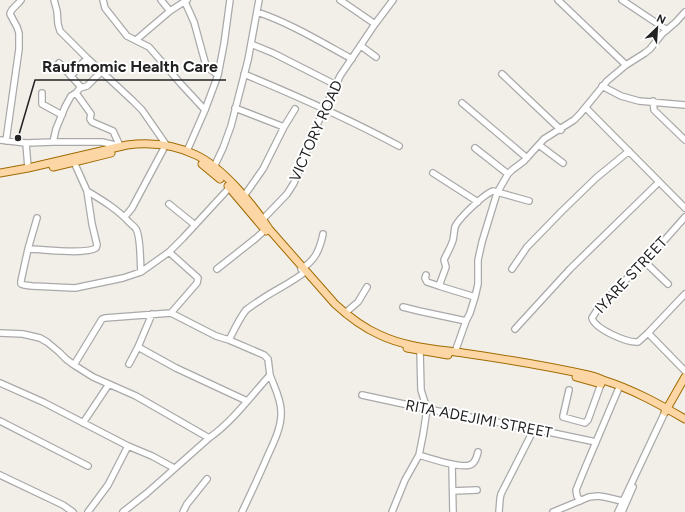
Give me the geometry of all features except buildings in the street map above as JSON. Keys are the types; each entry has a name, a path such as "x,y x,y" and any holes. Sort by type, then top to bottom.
{"main road":[{"path":"0,178 74,162 119,146 137,144 187,151 205,160 233,184 303,270 334,305 365,332 380,340 420,351 450,353 527,363 590,375 628,389 685,423"},
{"path":"0,173 106,151 137,148 165,148 195,159 230,187 265,230 303,270"},
{"path":"343,313 380,335 402,343 565,374 618,390 685,419"},
{"path":"667,411 681,388 685,377"}],"street":[{"path":"21,0 11,10 10,14 19,33 20,49 3,140 26,143 102,142 119,146"},
{"path":"54,0 60,31 142,110 165,148 132,208 124,216"},
{"path":"103,0 105,8 127,36 149,47 205,110"},
{"path":"161,0 170,11"},
{"path":"187,151 205,110 218,74 230,0"},
{"path":"214,167 223,148 235,108 251,44 259,0"},
{"path":"340,0 375,24"},
{"name":"VICTORY ROAD","path":"263,219 294,183 324,108 340,76 393,0"},
{"path":"558,0 626,65"},
{"path":"136,40 170,11 187,1 207,67 218,74"},
{"path":"626,1 667,30"},
{"path":"256,12 276,19 352,59"},
{"path":"450,353 470,313 478,284 478,260 482,242 497,193 508,174 548,137 561,130 574,120 586,108 602,86 613,75 626,65 645,54 662,34 685,12"},
{"path":"251,44 273,53 336,85"},
{"path":"361,46 376,56"},
{"path":"71,76 87,58"},
{"path":"59,64 80,86 80,88"},
{"path":"52,142 65,107 71,96 80,88 87,86 102,72"},
{"path":"244,74 324,108 399,146"},
{"path":"502,74 561,130"},
{"path":"602,86 621,96 639,101 653,101 685,105"},
{"path":"42,93 42,104 62,115"},
{"path":"76,93 91,114 90,119 92,122 113,131 119,146"},
{"path":"653,101 654,110 685,140"},
{"path":"462,103 527,158"},
{"path":"235,108 284,127"},
{"path":"586,108 685,208"},
{"path":"244,196 263,169 284,127 296,109"},
{"path":"26,143 28,168"},
{"path":"90,143 106,151"},
{"path":"539,145 563,163"},
{"path":"475,148 508,174"},
{"path":"512,269 527,247 562,211 596,178 629,151"},
{"path":"28,249 82,252 94,250 96,248 97,245 87,191 74,162"},
{"path":"433,173 478,202"},
{"path":"515,329 570,269 658,182"},
{"path":"37,218 28,249 21,284 74,288 123,278 141,272 169,252 230,187"},
{"path":"87,191 107,203 124,216 136,229 140,250 141,272"},
{"path":"439,286 446,270 444,260 453,241 455,227 463,216 493,191 529,201"},
{"path":"169,204 195,225"},
{"name":"IYARE STREET","path":"648,333 637,343 608,332 594,322 592,318 599,307 662,243 685,217"},
{"path":"217,269 265,230"},
{"path":"229,340 246,310 266,296 291,282 312,261 320,246 323,234"},
{"path":"169,252 198,278 197,283 171,313"},
{"path":"644,261 668,284"},
{"path":"426,275 427,282 475,297"},
{"path":"343,313 358,302 367,287"},
{"path":"685,294 648,333 685,371"},
{"path":"403,307 419,312 466,321"},
{"path":"74,365 102,319 171,313 216,336 266,356 268,359 270,375 280,403 280,424 278,432 242,512"},
{"path":"129,364 152,314"},
{"path":"0,333 23,334 40,338 47,342 74,365 93,377 136,396 208,438"},
{"path":"138,347 176,368 247,401"},
{"path":"392,512 405,480 419,455 423,435 426,409 421,390 420,351"},
{"path":"122,512 147,493 208,438 220,431 270,375"},
{"path":"0,383 43,402 174,468"},
{"path":"83,423 109,384"},
{"path":"569,390 562,416 585,423 588,420 601,384"},
{"path":"580,500 577,496 576,490 618,390"},
{"name":"RITA ADEJIMI STREET","path":"362,396 596,442"},
{"path":"622,512 667,411"},
{"path":"0,421 88,466"},
{"path":"499,512 501,494 534,429"},
{"path":"618,512 622,501 655,437"},
{"path":"88,512 108,485 128,446"},
{"path":"419,455 452,464 468,465 472,464 478,452"},
{"path":"452,464 453,512"},
{"path":"0,475 63,505 72,512"},
{"path":"183,512 187,504 207,479"},
{"path":"453,491 477,490"},
{"path":"553,512 590,497 598,496 622,501"},
{"path":"570,512 572,504"}],"place":[{"name":"Raufmomic Health Care","path":"18,138"}]}
